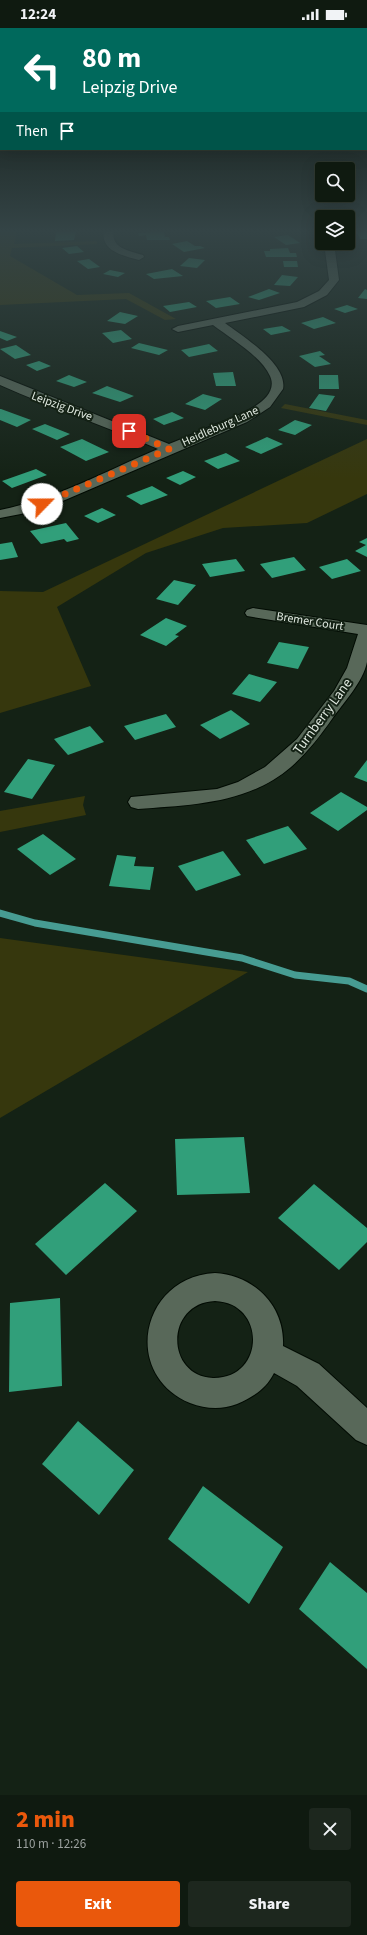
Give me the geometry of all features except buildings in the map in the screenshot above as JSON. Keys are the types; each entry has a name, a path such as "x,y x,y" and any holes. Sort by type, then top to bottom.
{"street":[{"path":"178,329 261,313"},
{"name":"Heidleburg Lane","path":"0,514 34,507 50,501 255,412 274,396 278,387 277,379 270,366 216,322"},
{"name":"Leipzig Drive","path":"0,380 45,400 118,427 169,449"},
{"name":"Bremer Court","path":"254,613 367,630"},
{"name":"Turnberry Lane","path":"138,802 189,798 228,792 256,781 280,767 297,751 340,696 356,668 367,634"},
{"path":"268,1354 308,1375 367,1429"}],"shaded area":[{"path":"153,313 166,313 176,319 165,320"},
{"path":"285,404 367,420 367,425 281,408"},
{"path":"367,439 367,494 307,523 223,528 146,553 57,607 91,686 0,713 0,591 43,592"},
{"path":"85,796 83,805 86,815 0,832 0,811"},
{"path":"0,938 248,972 0,1118"}],"waterway":[{"path":"0,913 35,923 242,958 295,975 349,981 367,989"}],"route":[{"path":"42,504 169,449 129,431"}]}
